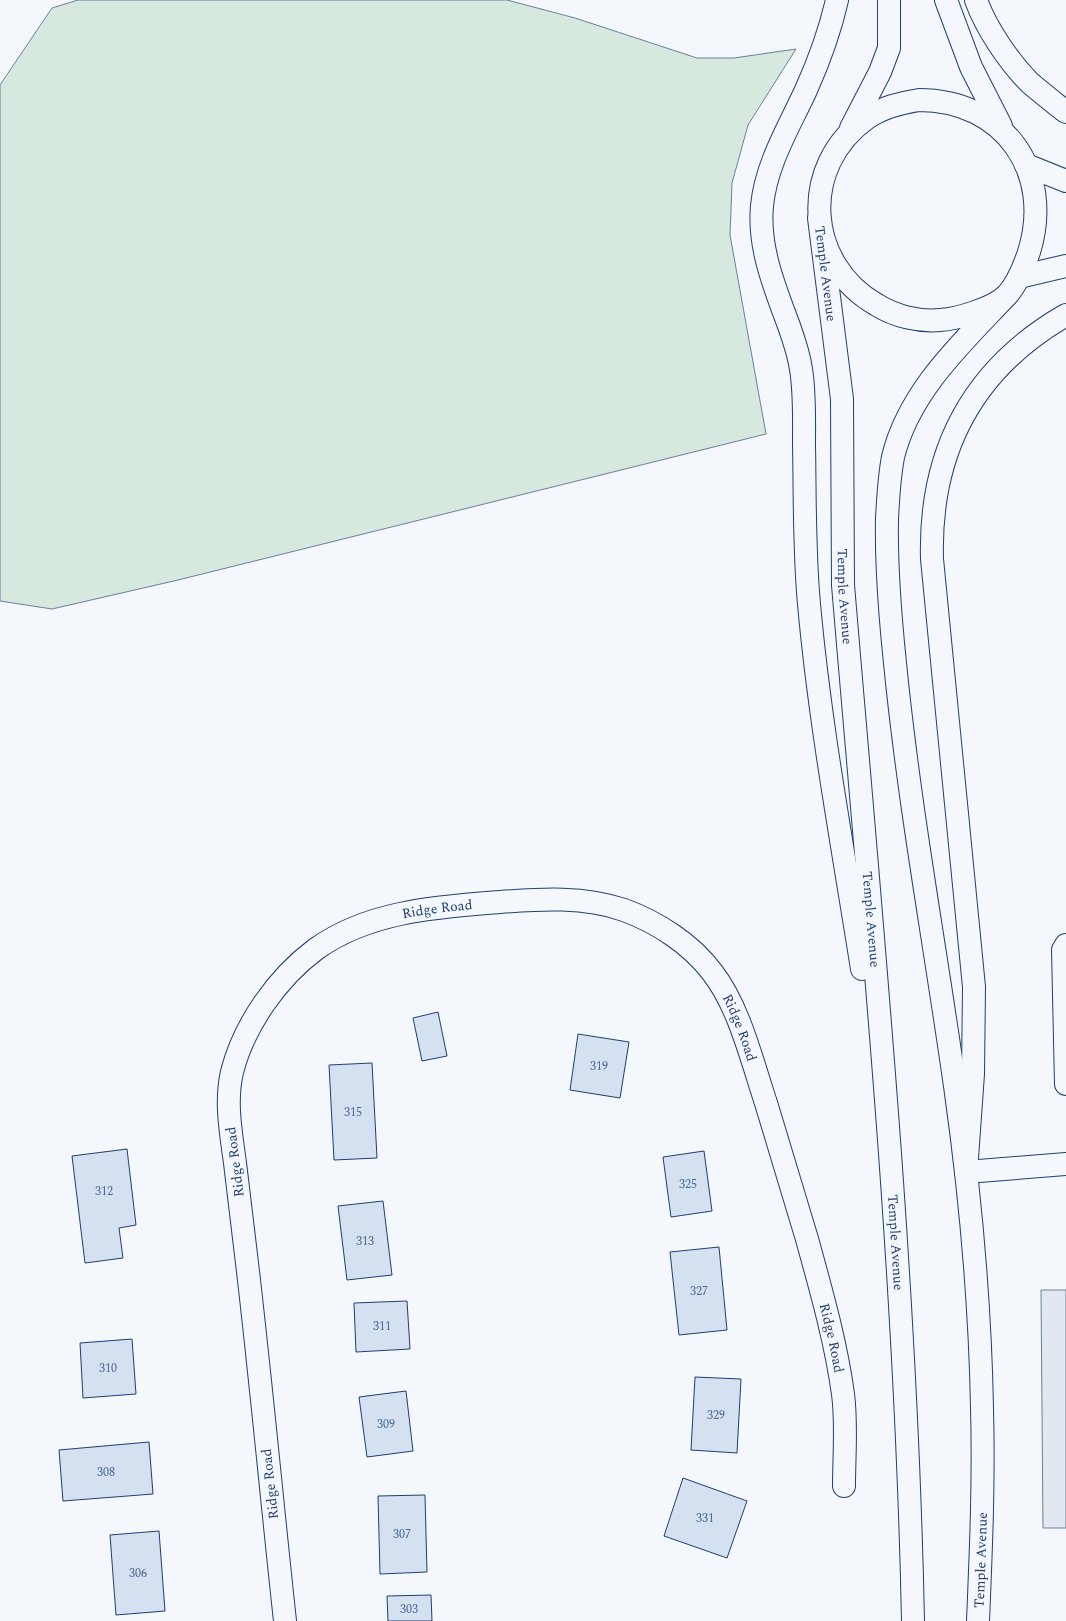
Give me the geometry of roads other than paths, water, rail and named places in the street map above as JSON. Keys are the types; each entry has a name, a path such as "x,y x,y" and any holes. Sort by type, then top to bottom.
{"main road":[{"path":"836,0 827,36 818,61 771,165 765,184 762,206 762,228 767,259 797,350 801,369 804,407 806,570 814,656 824,729 890,1148"},
{"path":"848,135 884,62 889,48 889,0"},
{"path":"946,0 971,66 1004,133"},
{"path":"976,0 991,29 1010,59 1030,82 1066,112"},
{"path":"1004,133 983,116 966,107 946,102 919,100 893,106 880,111 868,117 838,146 825,173 819,204 819,218 824,242 833,264 847,283 866,299 888,311 913,319 939,320 964,316 985,308 1006,296"},
{"name":"Temple Avenue","path":"978,1621 982,1503 982,1409 977,1298 966,1172 904,744 888,585 888,496 890,475 897,444 918,400 941,367 1006,296 1019,277 1033,239 1036,222 1032,184 1026,165 1017,148 1004,133"},
{"path":"1026,165 1066,181"},
{"name":"Temple Avenue","path":"819,218 841,385 843,585 890,1148 907,1412 913,1621"},
{"path":"1019,277 1066,266"},
{"path":"1066,315 1028,340 1007,359 985,382 965,412 950,442 940,473 933,506 931,535 932,559 974,987 973,1074 966,1172 1066,1164"},
{"name":"Ridge Road","path":"285,1621 249,1279 228,1109 232,1074 242,1042 264,1004 286,976 315,949 348,930 398,914 438,907 543,899 590,902 624,910 660,927 686,945 711,971 734,1008 780,1147 819,1283 843,1395 845,1434 844,1486"},
{"path":"1066,945 1063,950 1066,1084"}]}
